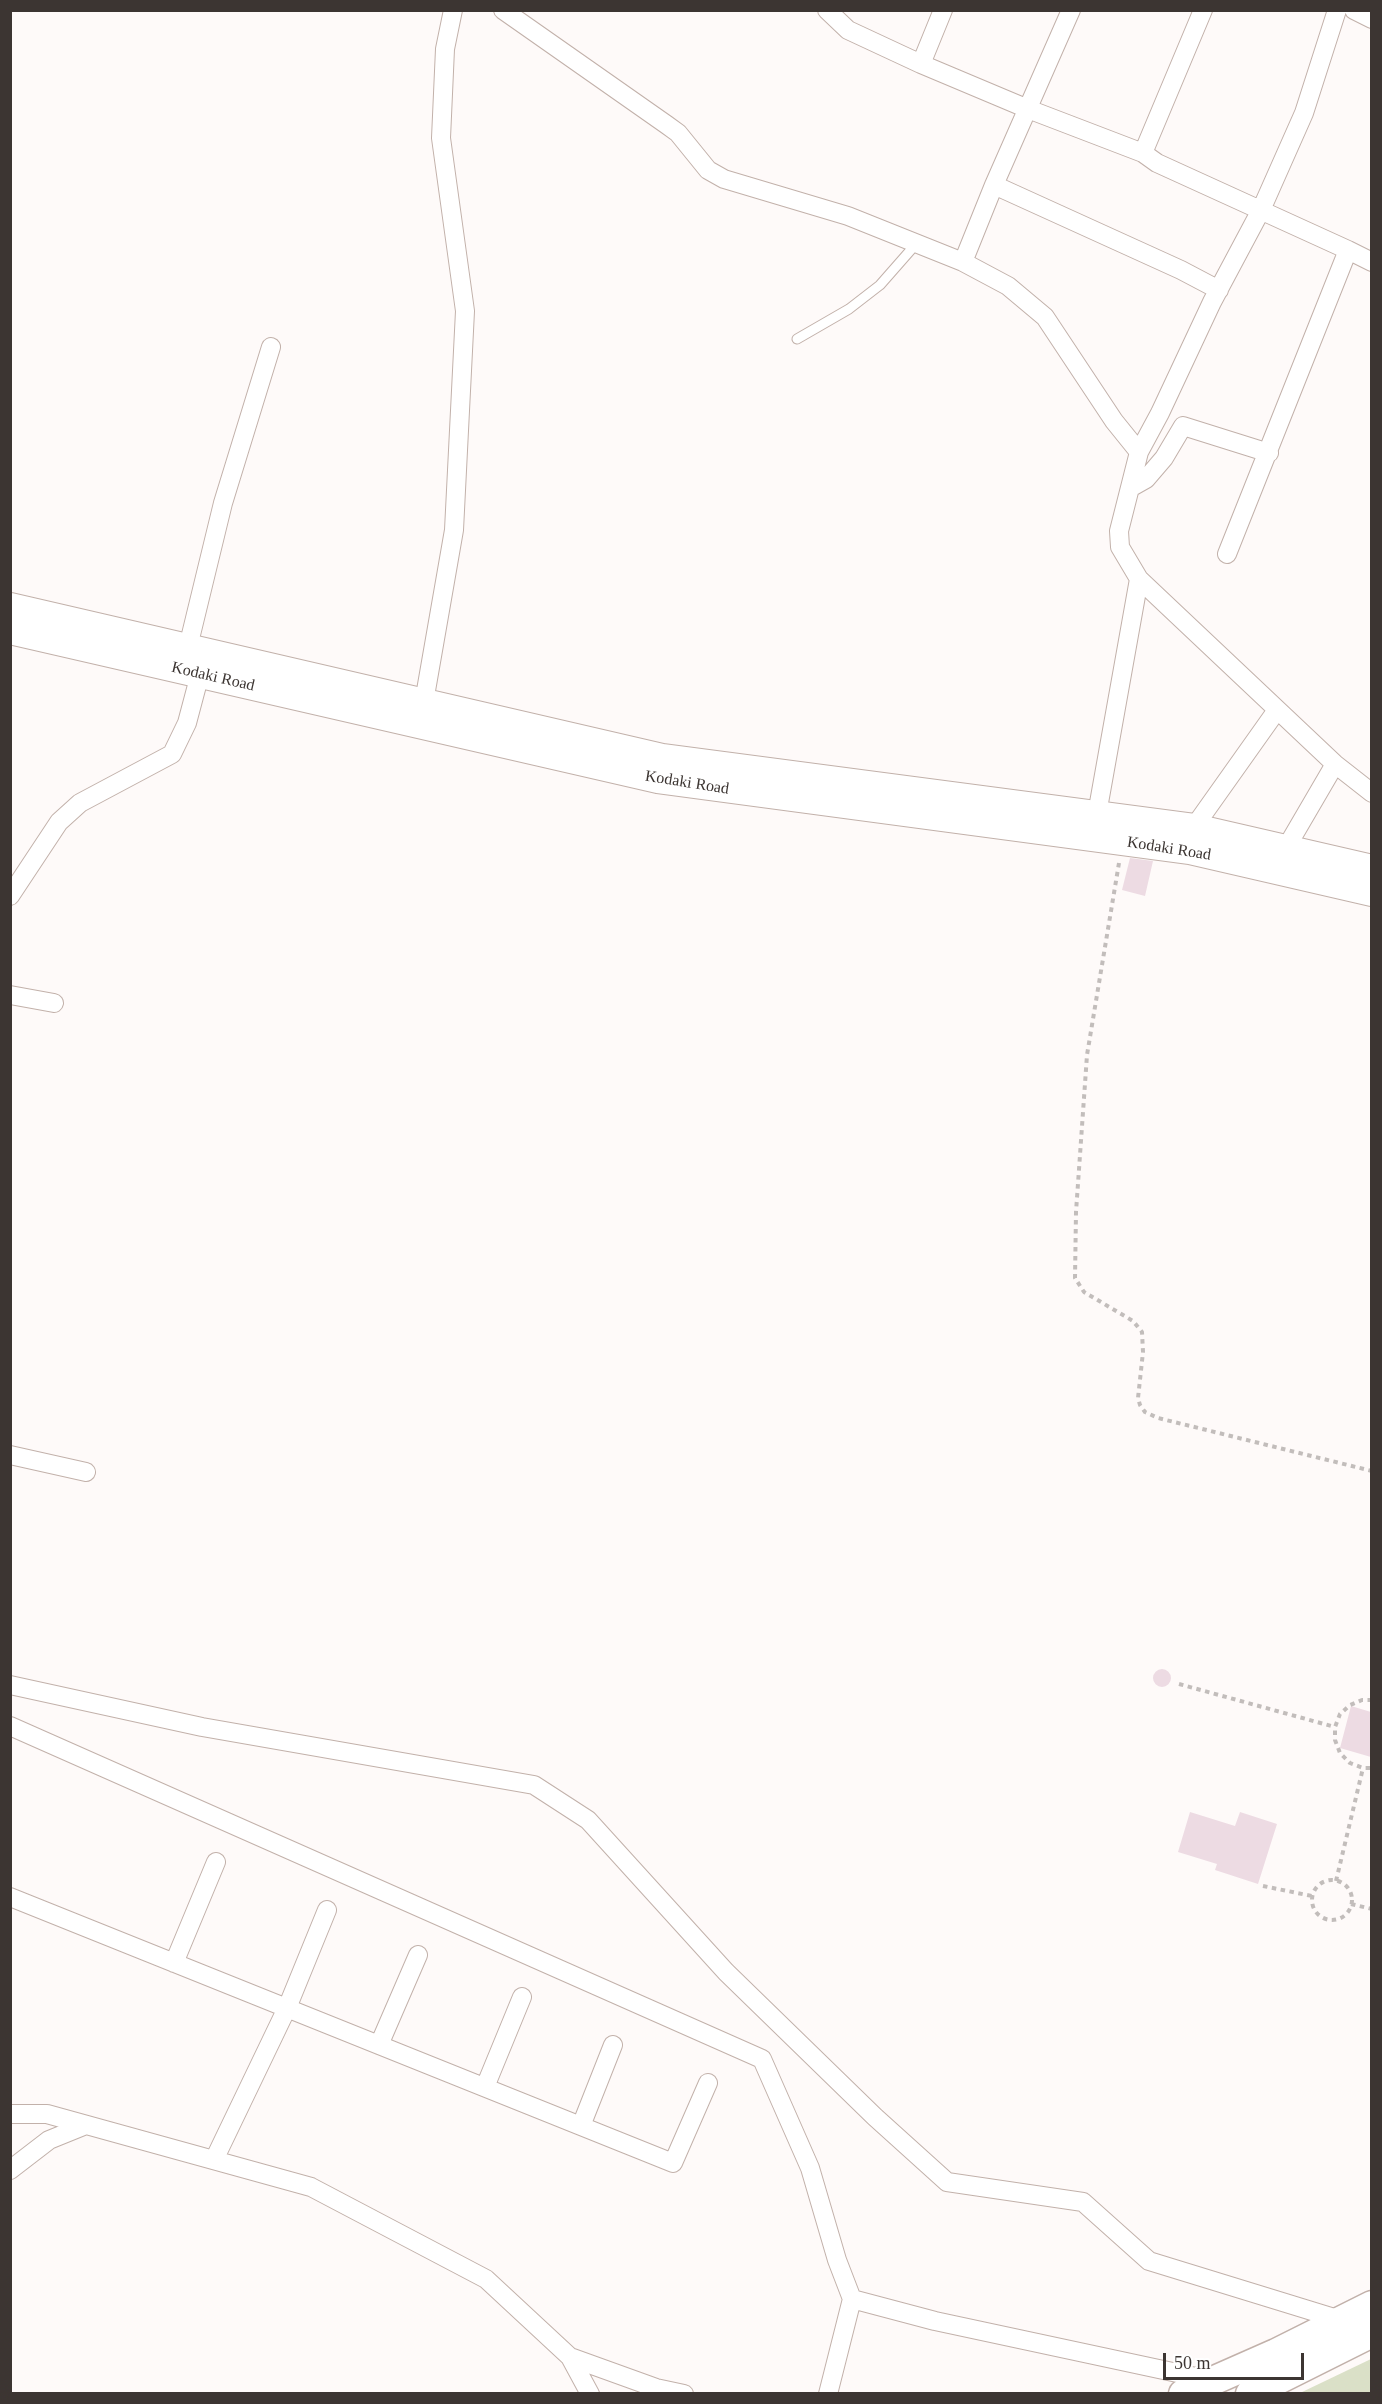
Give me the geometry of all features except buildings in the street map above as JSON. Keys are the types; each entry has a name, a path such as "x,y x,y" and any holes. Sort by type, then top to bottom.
{"main road":[{"name":"Kodaki Road","path":"10,606 662,757 1194,827 1371,868"},
{"name":"Kodaki Road","path":"10,631 658,780 1190,850 1371,893"},
{"path":"1183,2394 1210,2380 1276,2353 1371,2305"},
{"path":"1250,2394 1371,2333"}],"street":[{"path":"424,702 454,530 465,311 441,138 445,49 453,10"},
{"path":"503,10 678,133 708,170 724,179 848,216 963,262 1008,286 1045,317 1114,422 1139,452"},
{"path":"827,10 849,30 921,64 1028,109 1143,153 1157,163 1371,262"},
{"path":"921,64 943,10"},
{"path":"963,262 994,185 1071,10"},
{"path":"1143,153 1203,10"},
{"path":"1338,10 1304,112 1261,210 1139,452 1119,531 1120,547 1139,579 1335,764 1371,792"},
{"path":"1354,10 1371,19"},
{"path":"994,185 1219,290"},
{"path":"1227,554 1348,250"},
{"path":"188,647 223,503 271,347"},
{"path":"1130,488 1146,478 1164,458 1184,426 1269,453"},
{"path":"1097,814 1139,579"},
{"path":"10,896 59,822 80,803 172,754 187,723 200,674"},
{"path":"1194,827 1277,710"},
{"path":"1286,848 1335,764"},
{"path":"10,995 54,1003"},
{"path":"10,1455 86,1472"},
{"path":"10,1685 202,1727 534,1785 588,1820 726,1972 875,2117 947,2182 1083,2202 1149,2261 1341,2320"},
{"path":"10,1726 762,2059 810,2168 837,2260 852,2299 828,2394"},
{"path":"174,1963 216,1862"},
{"path":"10,1897 673,2163 708,2083"},
{"path":"214,2160 286,2008 327,1910"},
{"path":"379,2045 418,1955"},
{"path":"485,2087 522,1997"},
{"path":"581,2126 613,2045"},
{"path":"10,2114 47,2114 311,2187 486,2279 570,2357 590,2394"},
{"path":"10,2170 49,2140 86,2125"},
{"path":"852,2299 935,2321 1210,2380"},
{"path":"570,2357 656,2388 684,2394"}],"lane":[{"path":"797,339 849,309 879,285 916,244"}],"path":[{"path":"1123,842 1088,1055 1076,1212 1075,1278 1084,1292 1133,1322 1142,1332 1143,1352 1138,1398 1145,1412 1158,1418 1371,1471"},
{"path":"1179,1684 1335,1727"},
{"path":"1371,1700 1362,1700 1350,1705 1340,1714 1335,1727 1335,1740 1340,1753 1350,1763 1363,1768 1371,1768"},
{"path":"1336,1881 1363,1768"},
{"path":"1336,1881 1348,1890 1351,1904 1342,1917 1327,1919 1315,1910 1312,1896 1321,1883 1336,1881"},
{"path":"1263,1886 1312,1896"},
{"path":"1351,1904 1371,1909"}],"green space":[{"path":"1371,2359 1371,2393 1300,2393"}]}
